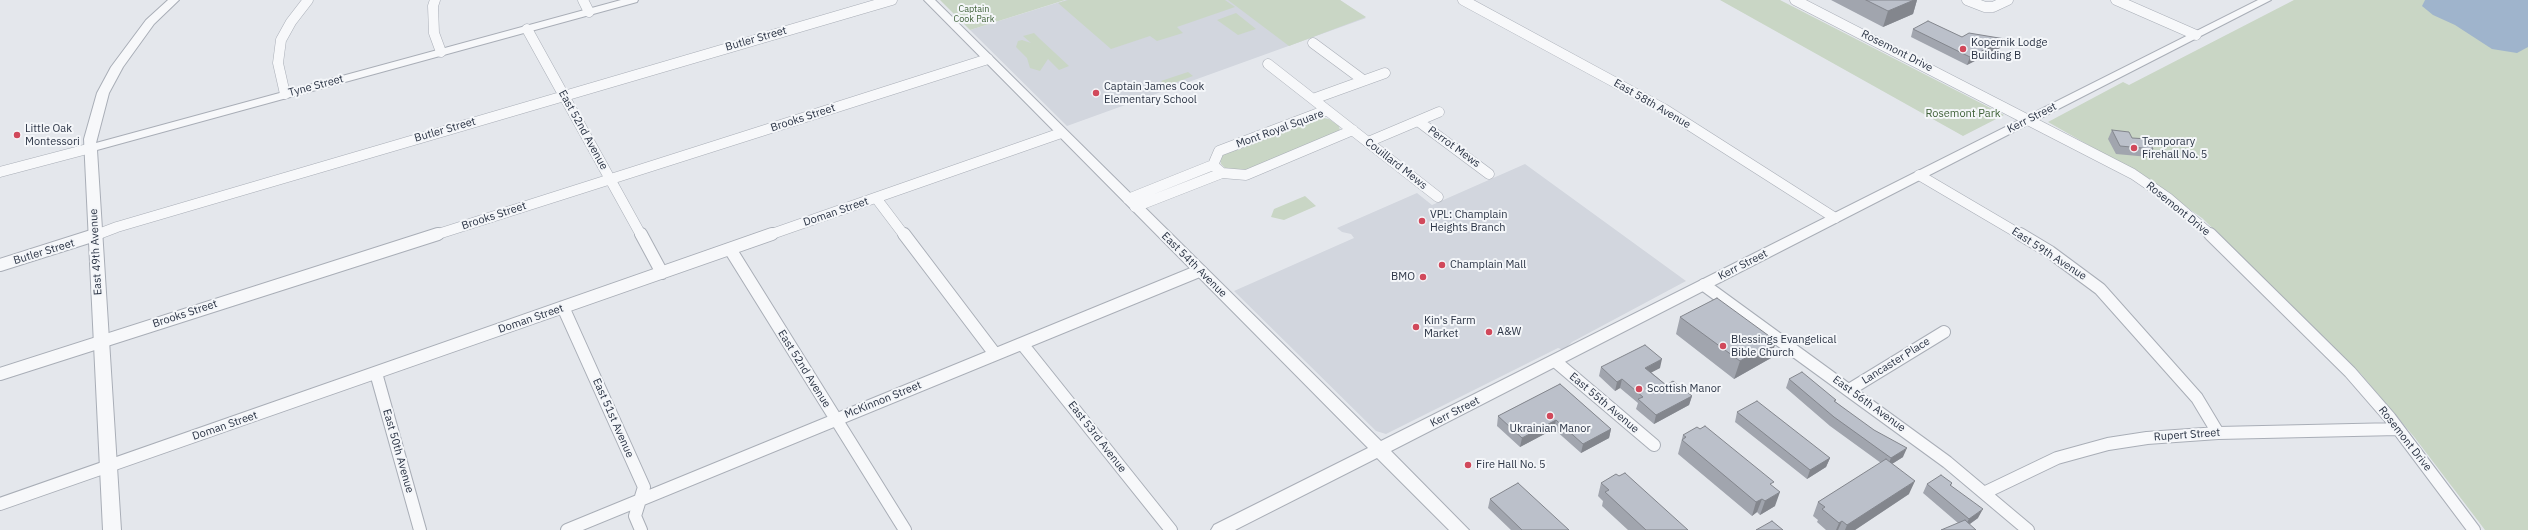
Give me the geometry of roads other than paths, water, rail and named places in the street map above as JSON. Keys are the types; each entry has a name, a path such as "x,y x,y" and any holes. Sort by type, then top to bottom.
{"street":[{"name":"East 49th Avenue","path":"112,530 91,148 94,117 110,77 130,46 174,0"},
{"path":"285,94 278,63 281,40 291,22 308,0"},
{"path":"435,0 432,6 434,33 441,52"},
{"path":"583,0 589,12"},
{"name":"Tyne Street","path":"0,172 633,0"},
{"name":"Butler Street","path":"0,265 95,235 564,95 892,0"},
{"name":"East 54th Avenue","path":"929,0 1378,450 1460,530"},
{"name":"East 58th Avenue","path":"1463,0 1664,109 1835,218"},
{"name":"Rosemont Drive","path":"1795,0 2030,119 2133,174 2186,212 2321,341 2355,377 2398,429 2474,530"},
{"path":"1967,0 1985,7 1993,7 2008,0"},
{"path":"2116,0 2196,36"},
{"name":"Kerr Street","path":"1220,530 2196,36 2262,1"},
{"name":"East 52nd Avenue","path":"526,29 662,273"},
{"path":"1313,43 1363,80"},
{"name":"Brooks Street","path":"0,374 988,59"},
{"path":"1268,64 1328,110"},
{"path":"1313,99 1385,73"},
{"name":"Mont Royal Square","path":"1213,166 1214,157 1219,151 1328,110 1353,130"},
{"path":"1368,142 1439,112"},
{"name":"Perrot Mews","path":"1418,121 1489,174"},
{"path":"1132,203 1222,173 1246,175 1353,130"},
{"name":"Couillard Mews","path":"1353,130 1438,197"},
{"name":"Doman Street","path":"0,504 1061,133"},
{"path":"1132,203 1213,166 1222,173"},
{"name":"East 59th Avenue","path":"1919,175 2050,252 2100,289 2197,398 2218,433"},
{"path":"876,198 995,354"},
{"name":"East 52nd Avenue","path":"730,249 905,530"},
{"name":"McKinnon Street","path":"567,530 1200,271"},
{"name":"East 56th Avenue","path":"1704,284 1986,492 2028,530"},
{"name":"East 51st Avenue","path":"563,307 644,487 634,516 641,530"},
{"name":"Lancaster Place","path":"1849,390 1944,332"},
{"name":"East 53rd Avenue","path":"1022,345 1171,530"},
{"name":"East 55th Avenue","path":"1555,361 1654,444"},
{"name":"East 50th Avenue","path":"376,373 420,530"},
{"name":"Rupert Street","path":"1986,492 2057,458 2082,450 2147,438 2218,433 2398,429"}],"water":[{"path":"2425,0 2528,0 2528,47 2517,53 2492,49 2455,25 2433,15 2422,6"}],"place":[{"name":"Kopernik Lodge Building B","path":"1963,49"},
{"name":"Captain James Cook Elementary School","path":"1096,93"},
{"name":"Little Oak Montessori","path":"17,135"},
{"name":"Temporary Firehall No. 5","path":"2134,148"},
{"name":"VPL: Champlain Heights Branch","path":"1422,221"},
{"name":"Champlain Mall","path":"1442,265"},
{"name":"BMO","path":"1423,277"},
{"name":"Kin's Farm Market","path":"1416,327"},
{"name":"A&W","path":"1489,332"},
{"name":"Blessings Evangelical Bible Church","path":"1723,346"},
{"name":"Scottish Manor","path":"1639,389"},
{"name":"Ukrainian Manor","path":"1550,416"},
{"name":"Fire Hall No. 5","path":"1468,465"}],"park label":[{"name":"Captain Cook Park","path":"974,14"},
{"name":"Rosemont Park","path":"1963,114"}]}
